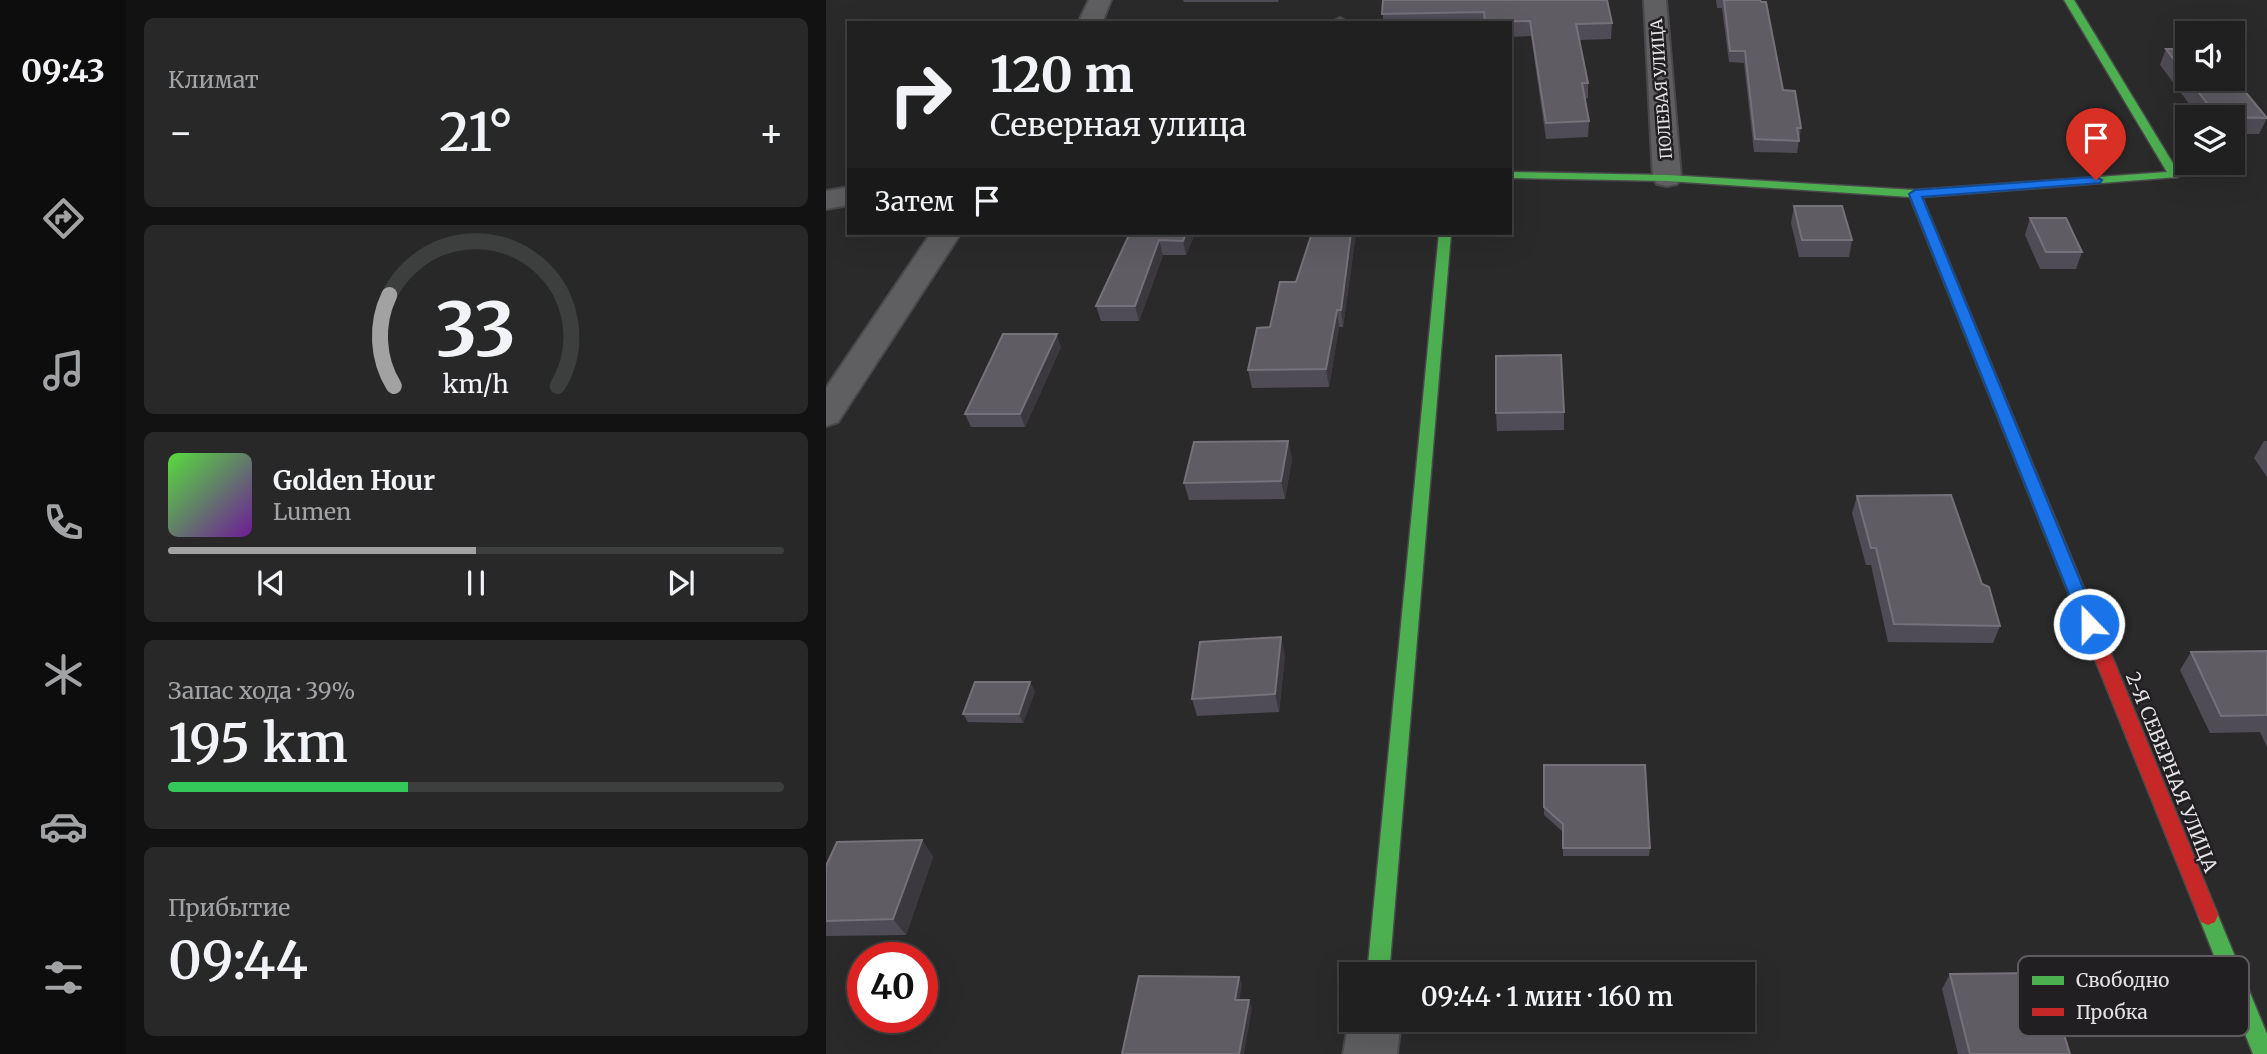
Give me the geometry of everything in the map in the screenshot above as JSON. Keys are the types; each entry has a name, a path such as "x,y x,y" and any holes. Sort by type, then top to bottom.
{"street":[{"path":"1091,21 1100,0"},
{"name":"ПОЛЕВАЯ УЛИЦА","path":"1656,0 1667,178"},
{"path":"1512,175 1667,178 1915,194 2174,175 2069,0"},
{"name":"2-Я СЕВЕРНАЯ УЛИЦА","path":"1915,194 2224,956"},
{"path":"826,200 847,196"},
{"path":"826,414 945,235"},
{"path":"1379,962 1445,235"},
{"name":"2-Я СЕВЕРНАЯ УЛИЦА","path":"2249,1017 2264,1054"},
{"path":"1370,1054 1373,1032"}],"building":[{"path":"1383,0 1607,0 1612,23 1576,24 1588,83 1582,83 1589,121 1546,123 1530,21 1485,21 1484,12 1382,14"},
{"path":"1724,0 1766,2 1783,90 1795,91 1801,128 1797,128 1799,141 1755,139 1745,51 1730,51"},
{"path":"2166,49 2175,49 2175,61"},
{"path":"2197,91 2245,91 2267,118 2245,118 2245,105 2209,105"},
{"path":"1794,206 1842,206 1852,240 1802,240"},
{"path":"2030,218 2066,218 2082,252 2046,252"},
{"path":"1129,235 1185,235 1183,241 1159,240 1135,306 1096,306"},
{"path":"1311,235 1351,235 1341,310 1337,310 1326,369 1248,370 1257,328 1270,327 1280,282 1296,282"},
{"path":"1003,334 1057,334 1020,414 965,414"},
{"path":"1561,355 1564,412 1496,413 1496,356"},
{"path":"1288,441 1281,481 1184,483 1194,442"},
{"path":"1951,495 1982,584 1989,587 2000,626 1894,624 1876,548 1871,548 1857,496"},
{"path":"1281,637 1275,694 1192,699 1200,642"},
{"path":"2267,651 2267,715 2221,716 2191,652"},
{"path":"975,682 1030,682 1019,714 963,714"},
{"path":"1544,765 1645,765 1650,848 1563,848 1563,824 1544,807"},
{"path":"922,840 893,919 826,921 826,866 837,842"},
{"path":"2018,973 2018,1036 2064,1036 2070,1054 1970,1054 1950,974"},
{"path":"1139,976 1239,977 1235,1000 1249,1000 1239,1054 1122,1054"}],"traffic: fast":[{"path":"1512,175 1667,178 1915,194 2174,175 2069,0"},
{"path":"1915,194 2093,632"},
{"path":"1379,962 1445,235"},
{"path":"2208,915 2225,956"},
{"path":"2249,1017 2264,1054"}],"traffic: jam":[{"path":"2093,632 2208,915"}],"route":[{"path":"2089,624 1915,194 2096,180"}]}
